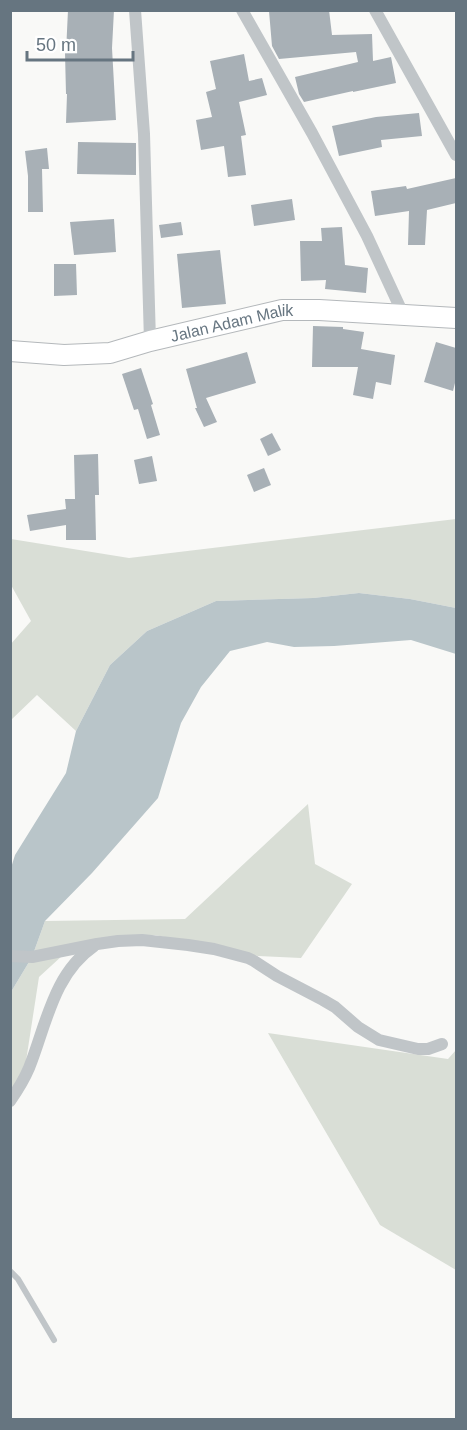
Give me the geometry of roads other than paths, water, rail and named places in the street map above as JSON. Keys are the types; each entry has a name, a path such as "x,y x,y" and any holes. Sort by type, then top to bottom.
{"highway":[{"name":"Jalan Adam Malik","path":"10,351 64,355 110,353 150,341 282,310 456,318"}],"street":[{"path":"135,10 144,134 150,341"},
{"path":"242,10 368,236 404,316"},
{"path":"375,10 456,155"},
{"path":"10,956 32,957 97,944 142,940 214,949 248,958 324,1000 358,1027 379,1040 418,1049 442,1044"},
{"path":"10,1101 29,1069 45,1021 68,972 85,952 97,944"}],"lane":[{"path":"10,1271 18,1280 54,1340"}]}
